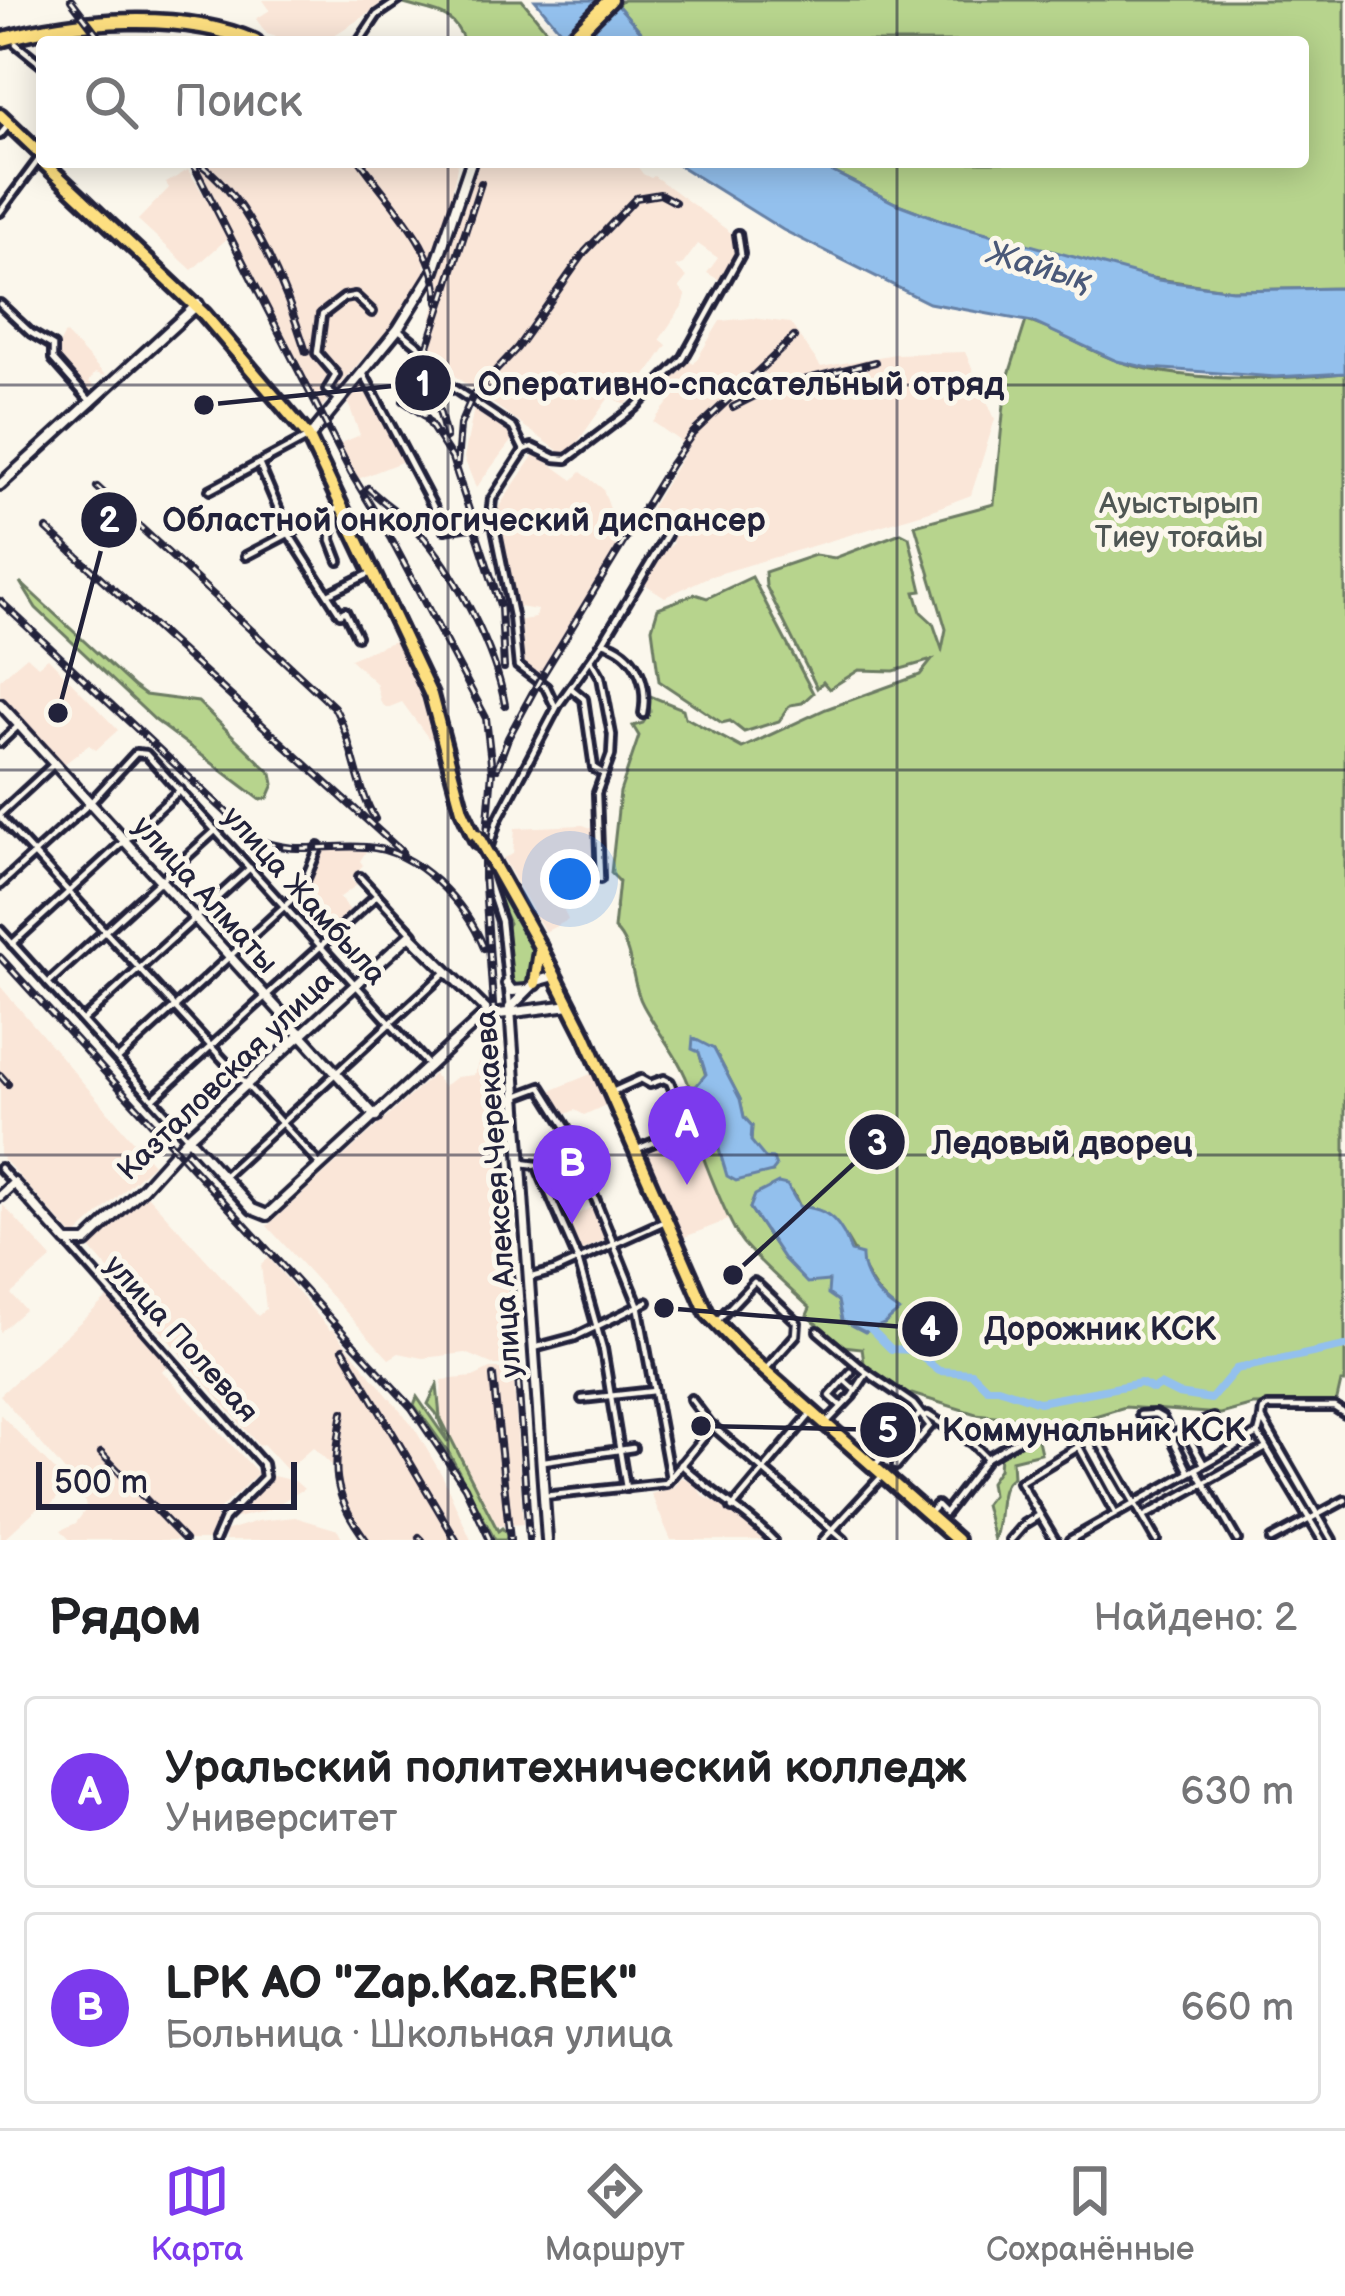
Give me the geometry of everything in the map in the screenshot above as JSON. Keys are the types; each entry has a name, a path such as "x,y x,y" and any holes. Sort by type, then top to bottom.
{"highway":[{"path":"574,36 610,0"},
{"path":"0,44 40,30 117,22 169,24 215,36"},
{"path":"94,36 165,31 204,36"},
{"path":"0,44 36,42"}],"main road":[{"path":"3,124 36,154"},
{"path":"52,168 198,304 310,435 437,700 466,810 571,1006 664,1221 715,1323 954,1539"},
{"path":"310,435 338,508 375,570"},
{"path":"532,986 540,947"}],"street":[{"path":"363,36 377,15 399,0"},
{"path":"16,44 36,60"},
{"path":"0,212 36,168"},
{"path":"210,490 303,443 363,374 398,329 441,256 469,168"},
{"path":"552,718 555,702 550,691 518,666 492,499 524,450 532,447 567,459 650,394 698,337 706,313 741,254 738,234"},
{"path":"340,400 327,390 336,375 316,353 322,315 349,296 356,296 372,312"},
{"path":"0,304 53,346 52,359 92,403"},
{"path":"0,485 198,304"},
{"path":"398,329 419,346 444,382 519,434 524,450"},
{"path":"363,374 445,529 494,521"},
{"path":"260,466 290,534 340,614 345,611 357,636"},
{"path":"246,556 338,508"},
{"path":"338,508 332,540 339,561"},
{"path":"481,841 668,535"},
{"path":"328,594 375,570"},
{"path":"603,642 619,646 644,676 643,714"},
{"path":"591,660 601,677 610,720 611,754 598,782 600,879"},
{"path":"572,689 584,700 594,768 598,774 605,772"},
{"name":"улица Алматы","path":"0,704 376,1117"},
{"path":"0,743 19,725"},
{"name":"улица Жамбыла","path":"90,803 136,753 146,754 430,1066"},
{"path":"54,764 0,816 321,1166"},
{"path":"12,944 180,790"},
{"path":"0,885 90,803"},
{"path":"48,983 216,830"},
{"name":"улица Алексея Черекаева","path":"481,841 501,921 507,984 502,1012 517,1096 547,1540"},
{"path":"118,1059 300,892 319,847"},
{"path":"83,1020 250,868"},
{"path":"360,877 447,971 502,1012 571,1006"},
{"path":"154,1098 377,895"},
{"path":"0,930 257,1214 264,1216 430,1066 532,986"},
{"name":"Казталовская улица","path":"67,1242 80,1244 96,1234 188,1138 407,936 415,936"},
{"path":"223,1177 447,971"},
{"path":"507,984 516,992 556,976"},
{"path":"610,1093 644,1079 650,1084 667,1079 674,1088 688,1128 635,1150"},
{"path":"517,1096 541,1087 547,1092 615,1244 638,1304 670,1478"},
{"path":"521,1164 537,1165 578,1260 604,1349 626,1488"},
{"path":"0,1168 67,1242"},
{"path":"0,1196 14,1184"},
{"path":"529,1277 664,1221"},
{"name":"улица Полевая","path":"67,1242 263,1464 265,1477 224,1519 215,1540"},
{"path":"715,1323 755,1283 797,1322 797,1332 764,1371"},
{"path":"534,1348 556,1344 647,1302"},
{"path":"818,1331 913,1404 930,1426 896,1466"},
{"path":"825,1424 868,1371"},
{"path":"841,1406 830,1396 851,1372"},
{"path":"844,1380 855,1390"},
{"path":"582,1399 654,1390"},
{"path":"691,1399 713,1426 844,1540"},
{"path":"1070,1540 1258,1434 1263,1410 1268,1407 1334,1407 1345,1414"},
{"path":"732,1508 812,1412"},
{"path":"1140,1415 1159,1414 1237,1540"},
{"path":"823,1540 920,1416"},
{"path":"920,1416 934,1419 987,1458"},
{"path":"1171,1436 1213,1418"},
{"path":"1262,1419 1332,1540"},
{"path":"544,1496 661,1485 713,1426"},
{"path":"1115,1514 1073,1436 1091,1427 1156,1540"},
{"path":"1184,1429 1204,1464"},
{"path":"928,1514 937,1505 945,1513 987,1458 1031,1432"},
{"path":"902,1434 916,1444"},
{"path":"1258,1434 1322,1540"},
{"path":"1054,1540 1020,1483 1078,1447"},
{"path":"542,1461 633,1448"},
{"path":"1143,1517 1267,1448"},
{"path":"681,1464 712,1495 748,1515 773,1540"},
{"path":"1271,1540 1345,1500"},
{"path":"1011,1540 1024,1524 1040,1515"}],"shaded area":[{"path":"263,0 390,0 333,36 267,34 256,19 270,10"},
{"path":"199,168 457,168 445,227 424,266 427,271 421,287 389,337 379,339 321,408"},
{"path":"476,168 638,168 734,235 733,246 739,250 721,281 707,273 718,258 698,244 675,267 687,277 679,287 686,296 660,339 667,345 626,405 610,396 567,457 449,372 427,342 436,299 432,289"},
{"path":"188,170 230,236 192,270 138,220 169,188 166,183"},
{"path":"752,318 790,323 821,367 895,354 965,352 995,419 971,495 708,577 665,597 643,583 658,557 674,543 649,511 688,447 653,422 676,393 666,384 685,359 694,364 720,321"},
{"path":"65,333 106,376 95,373 89,382 95,386 87,393 53,356"},
{"path":"363,381 406,460 358,479 339,444 360,435 347,400"},
{"path":"474,408 514,437 476,488 464,458"},
{"path":"535,453 573,480 581,472 603,489 619,535 539,676 520,666 516,621 535,618 537,610 513,606 496,511"},
{"path":"399,639 440,736 429,739 402,702 387,708 381,703 376,683 350,659"},
{"path":"27,656 38,666 48,658 118,730 96,750 89,745 63,765 0,697 0,679"},
{"path":"583,825 594,829 598,884 561,903 568,920 545,932 503,858 513,854 515,828"},
{"path":"368,848 360,861 363,865 351,879 357,885 339,898 350,910 333,926 318,910 304,923 293,910 311,892 306,880 324,851"},
{"path":"0,986 153,1164 74,1237 0,1155"},
{"path":"482,1052 493,1054 512,1365 494,1365 466,1353 423,1358 399,1353 389,1359 267,1226 434,1074 443,1087 456,1077 474,1075"},
{"path":"593,1073 608,1104 584,1115 575,1110 562,1116 550,1091"},
{"path":"690,1131 700,1145 728,1220 682,1238 643,1149"},
{"path":"147,1195 258,1316 266,1309 261,1265 269,1258 415,1429 471,1540 370,1540 344,1502 338,1471 313,1447 287,1470 263,1444 259,1446 90,1248"},
{"path":"3,1205 52,1258 11,1294 25,1310 0,1332"},
{"path":"596,1205 610,1237 578,1252 564,1221"},
{"path":"108,1297 168,1364 162,1371 258,1473 218,1511 210,1540 70,1540 61,1530 76,1523 86,1509 85,1502 75,1492 73,1481 0,1395"},
{"path":"490,1369 513,1369 523,1524 497,1526 440,1417 442,1380 473,1377"},
{"path":"0,1414 69,1485 48,1508 43,1503 3,1540 0,1540"},
{"path":"273,1476 295,1481 304,1489 268,1510 225,1521"},
{"path":"681,1477 694,1483 703,1496 747,1518 770,1540 671,1540 651,1494 673,1487"},
{"path":"295,1517 338,1530 343,1540 226,1540 225,1531"}],"green space":[{"path":"522,0 551,36 461,36 447,18 401,3"},
{"path":"623,0 1345,0 1345,288 1232,290 1132,275 943,221 825,168 1309,168 1309,36 645,36 617,5"},
{"name":"Ауыстырып Тиеу тоғайы","path":"1026,321 1121,362 1174,374 1262,378 1345,373 1345,1382 1341,1382 1336,1404 1253,1405 1221,1414 1125,1407 1068,1424 976,1414 906,1396 864,1363 862,1348 843,1346 807,1315 810,1308 737,1234 700,1148 686,1077 643,1005 625,945 614,929 619,881 611,873 620,792 639,736 633,726 643,723 650,712 648,695 683,709 685,717 742,748 826,709 920,675 932,660 894,671 859,670 829,689 823,682 817,688 766,586 765,572 815,555 835,558 901,533 909,537 922,591 915,592 921,612 933,623 942,649 946,629 915,525 994,504 1006,384","holes":["714,1049 752,1126 751,1141 772,1172 763,1173 723,1135 699,1052","793,1192 800,1207 818,1210 832,1220 872,1284 898,1310 884,1324 869,1327 838,1301 830,1281 784,1259 750,1208 755,1196"]},
{"path":"752,577 813,693 802,703 790,705 779,721 744,732 730,721 722,723 659,681 652,628 658,608 695,594 707,598"},
{"path":"20,582 145,695 198,702 272,774 274,784 268,798 261,800 155,720 36,608"},
{"path":"490,871 534,948 531,982 516,990 510,984 505,929 509,923"},
{"path":"437,1385 440,1417 498,1531 502,1528 508,1535 506,1540 495,1540 449,1453 414,1405 417,1397 448,1442 428,1404"},
{"path":"1033,1438 1041,1453 1012,1460 1013,1477 1001,1495 994,1540 985,1504 992,1495 990,1482 999,1469 1000,1456"}],"water":[{"path":"535,0 613,0 645,36 565,36"},
{"name":"Жайық","path":"684,168 825,168 943,221 1158,280 1232,290 1345,288 1345,373 1276,377 1149,368 1117,361 1032,322 929,303 783,230"},
{"path":"693,1038 714,1049 752,1126 751,1141 765,1158 773,1159 776,1167 772,1172 736,1181 727,1176 718,1146 723,1135 710,1128 696,1086 706,1074 699,1052 692,1049"},
{"path":"778,1183 787,1185 800,1207 819,1210 833,1219 851,1252 862,1255 873,1288 899,1311 884,1324 865,1332 842,1320 838,1301 828,1294 829,1281 807,1283 784,1259 750,1208 755,1195"}],"waterway":[{"path":"869,1327 891,1349 913,1350 939,1371 972,1373 987,1388 1039,1402 1141,1383 1211,1399 1236,1369 1345,1346"}],"railway":[{"path":"71,0 98,36"},
{"path":"195,168 351,473 486,718 492,771 484,870 529,1540"},
{"path":"205,168 252,226 306,352"},
{"path":"366,168 421,245 436,282 438,302"},
{"path":"446,437 429,372 428,346 481,183"},
{"path":"457,464 460,425 473,395 517,348 585,252 636,198 660,194 675,202"},
{"path":"497,768 539,681 671,464 693,433 794,337"},
{"path":"733,407 769,389 875,362"},
{"path":"403,401 425,416 452,458 501,608 504,668"},
{"path":"97,487 334,707 375,819"},
{"path":"368,488 418,531 446,567 483,637 505,705"},
{"path":"47,529 402,852"},
{"path":"0,601 254,838 296,848 366,847 403,858 452,897 484,948"},
{"path":"0,957 412,1408 465,1487 490,1540"},
{"path":"0,1075 8,1084"},
{"path":"343,1349 456,1540"},
{"path":"493,1376 510,1540"},
{"path":"343,1412 337,1479 346,1507 366,1540"},
{"path":"101,1453 185,1540"},
{"path":"419,1537 422,1540"}],"place":[{"name":"Оперативно-спасательный отряд","path":"204,405"},
{"name":"Областной онкологический диспансер","path":"58,713"},
{"name":"Уральский политехнический колледж","path":"687,1185"},
{"name":"LPK AO \"Zap.Kaz.REK\"","path":"572,1224"},
{"name":"Ледовый дворец","path":"733,1275"},
{"name":"Дорожник КСК","path":"664,1308"},
{"name":"Коммунальник КСК","path":"701,1426"}]}
